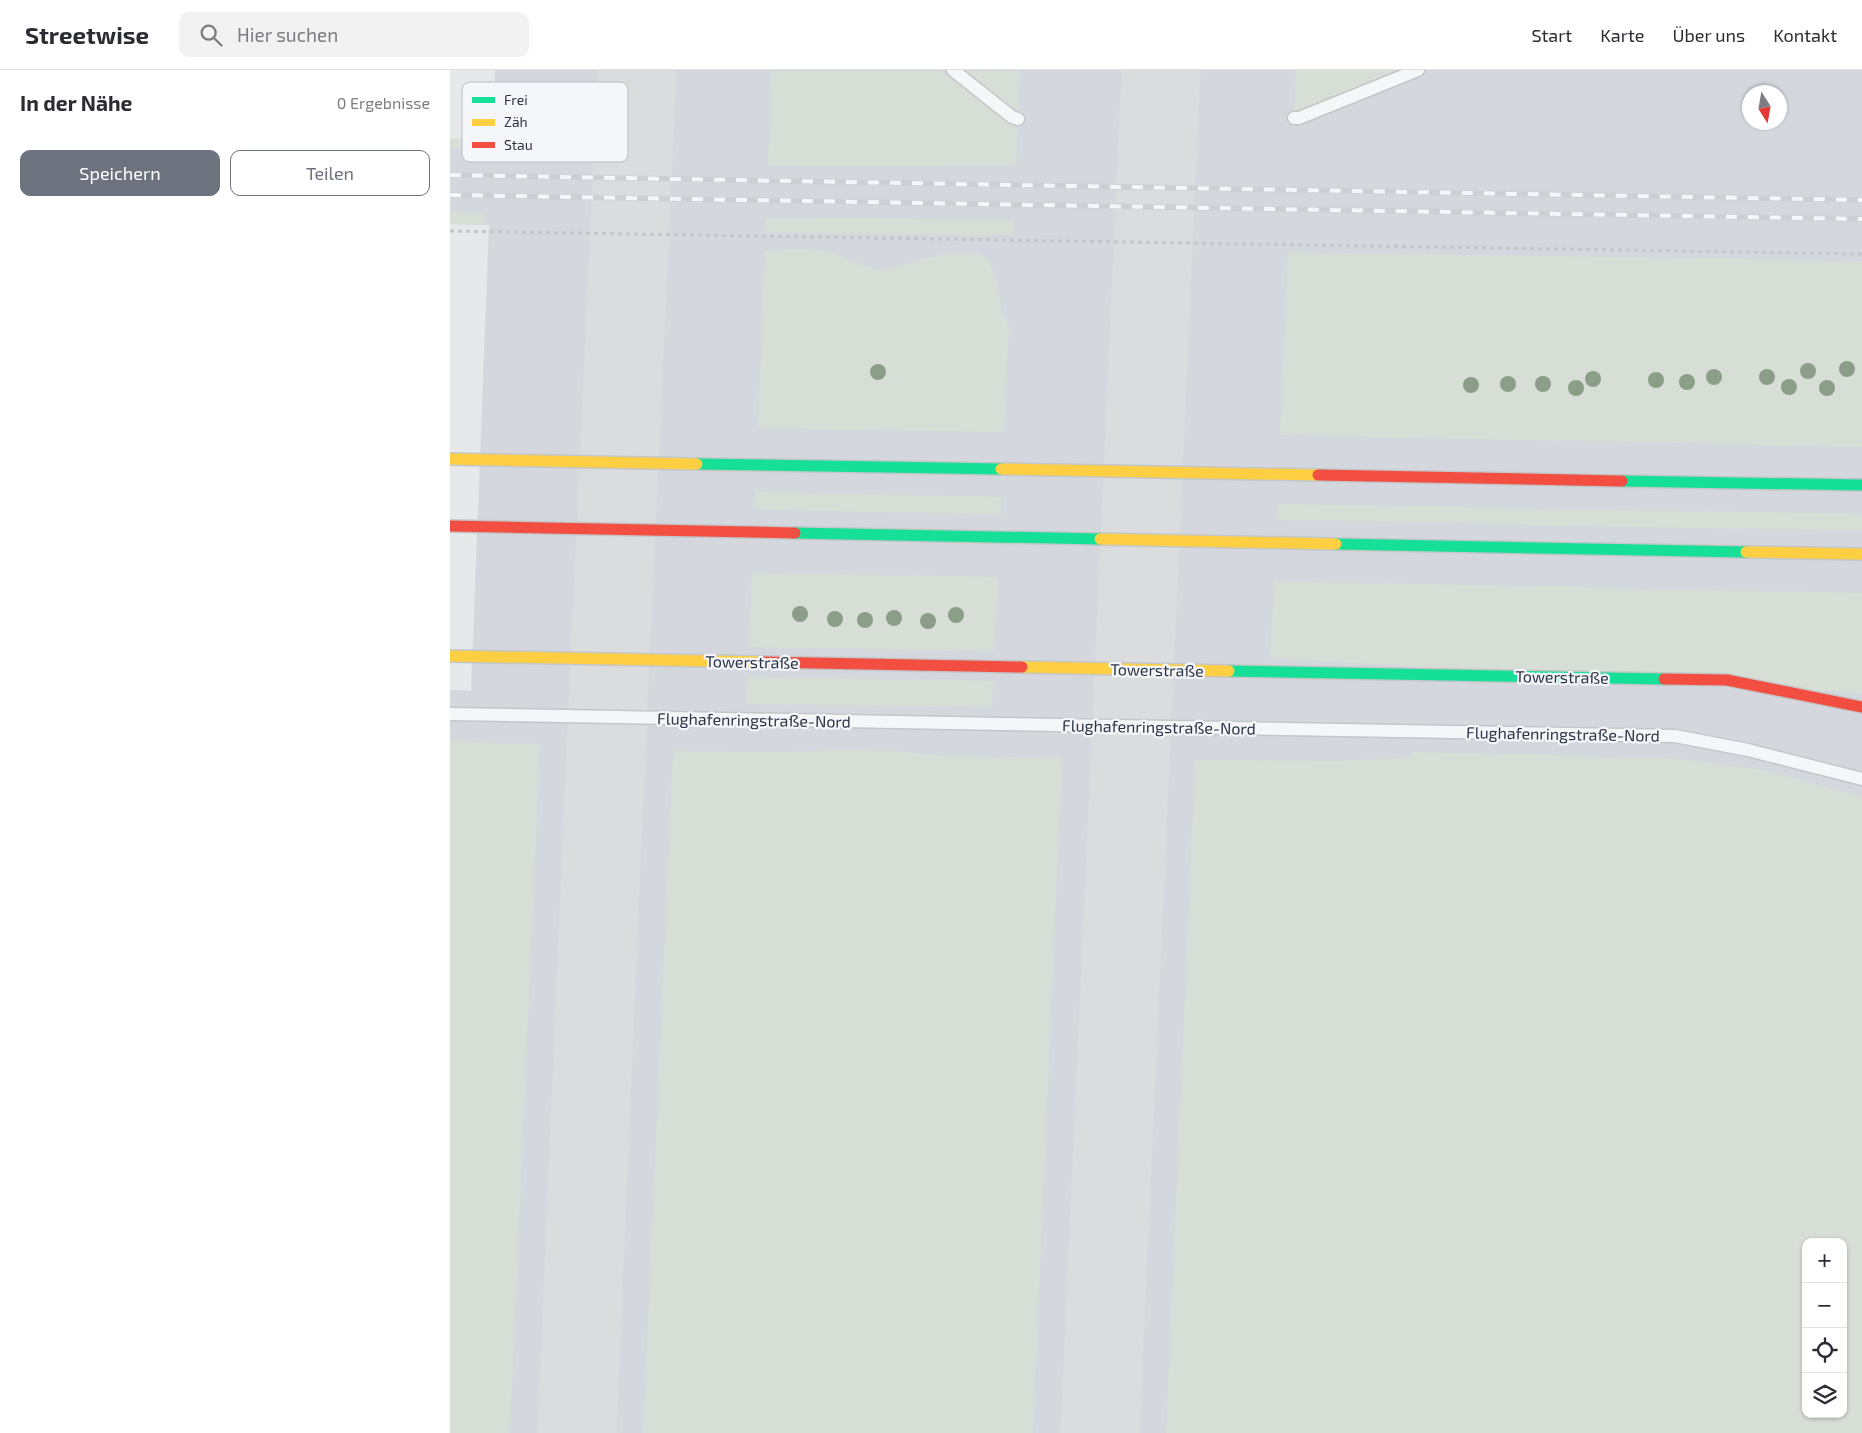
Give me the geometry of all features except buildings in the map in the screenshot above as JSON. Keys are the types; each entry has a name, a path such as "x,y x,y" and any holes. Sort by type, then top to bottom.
{"main road":[{"path":"450,459 1862,486"},
{"path":"450,526 1862,554"},
{"name":"Towerstraße","path":"450,656 1727,680 1862,707"}],"lane":[{"path":"953,70 1012,118 1018,119"},
{"path":"1294,118 1299,118 1418,70"},
{"name":"Flughafenringstraße-Nord","path":"450,714 1675,736 1748,750 1862,779"}],"path":[{"path":"450,232 1862,254"}],"shaded area":[{"path":"495,70 1862,70 1862,1433 450,1433 450,690 471,691 489,225 450,224 450,149 462,149 462,162 628,162 628,82 495,82"},
{"path":"1020,70 1019,110 1012,108 966,71"},
{"path":"1296,70 1396,70 1299,111 1294,111"},
{"path":"771,71 940,71 1010,125 1018,128 1016,166 768,165"},
{"path":"450,139 462,139 462,149 450,149"},
{"path":"450,212 485,212 484,225 450,224"},
{"path":"766,218 1014,220 1013,235 765,233"},
{"path":"808,249 825,251 876,269 894,267 951,253 965,252 977,254 986,259 993,270 1003,315 1009,327 1004,432 758,428 765,250"},
{"path":"1288,252 1862,261 1862,447 1280,435"},
{"path":"755,491 1001,497 1001,515 754,509"},
{"path":"1277,504 1862,514 1862,531 1276,520"},
{"path":"752,572 998,577 994,652 749,647"},
{"path":"1274,581 1862,593 1862,693 1270,658"},
{"path":"748,676 993,681 992,708 747,704"},
{"path":"450,741 540,744 510,1433 450,1433"},
{"path":"836,749 898,751 928,755 1062,758 1033,1433 643,1433 673,750 775,752"},
{"path":"1412,752 1671,758 1763,770 1862,797 1862,1433 1166,1433 1195,760 1339,761 1411,757"}],"taxiway":[{"path":"577,1433 637,70"},
{"path":"1100,1433 1161,70"}],"railway":[{"path":"450,175 1862,200"},
{"path":"450,195 1862,219"}],"traffic: fast":[{"path":"697,464 1001,469"},
{"path":"1622,481 1862,485"},
{"path":"795,533 1100,539"},
{"path":"1336,544 1746,552"},
{"path":"1229,671 1664,679"}],"traffic: slow":[{"path":"450,459 697,464"},
{"path":"1001,469 1318,475"},
{"path":"1100,539 1336,544"},
{"path":"1746,552 1862,554"},
{"path":"450,656 763,662"},
{"path":"1022,667 1229,671"}],"traffic: jam":[{"path":"1318,475 1622,481"},
{"path":"450,526 795,533"},
{"path":"763,662 1022,667"},
{"path":"1664,679 1727,680 1862,707"}]}
